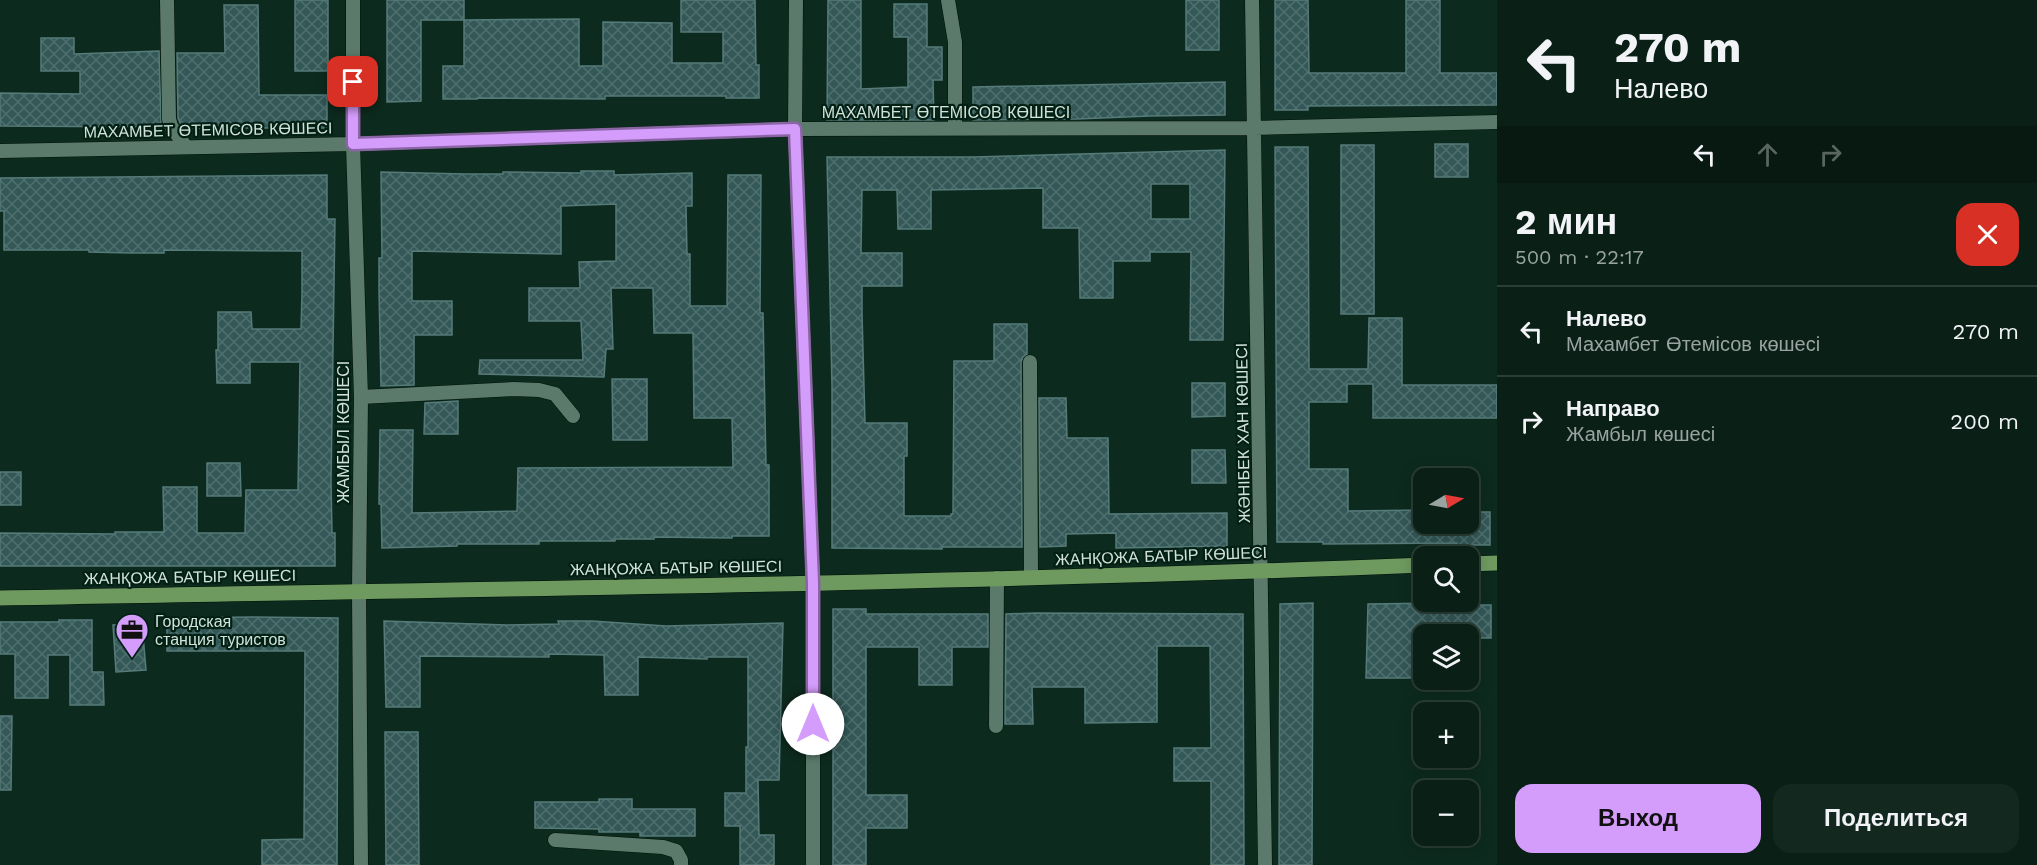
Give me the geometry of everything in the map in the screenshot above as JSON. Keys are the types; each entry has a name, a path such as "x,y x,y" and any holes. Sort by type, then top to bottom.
{"main road":[{"path":"1479,563 1497,562"},
{"name":"ЖАНҚОЖА БАТЫР КӨШЕСІ","path":"0,598 1031,578 1413,565"}],"street":[{"path":"166,0 169,119 171,126 186,147"},
{"name":"ЖАМБЫЛ КӨШЕСІ","path":"353,0 353,144 361,398 360,865"},
{"path":"796,0 795,129 813,583 813,865"},
{"path":"948,0 955,42 955,127"},
{"name":"ЖӘНІБЕК ХАН КӨШЕСІ","path":"1252,0 1265,865"},
{"name":"МАХАМБЕТ ӨТЕМІСОВ КӨШЕСІ","path":"0,151 353,144 795,129 1254,128 1497,123"},
{"path":"1030,362 1031,578"},
{"path":"361,398 514,388 539,390 555,394 573,416"},
{"path":"996,726 997,578"},
{"path":"555,840 663,847 676,851 681,865"}],"building":[{"path":"295,0 328,0 328,71 295,71"},
{"path":"387,0 464,0 464,20 421,20 421,101 387,102"},
{"path":"681,0 755,0 759,98 605,96 605,99 443,99 443,66 464,66 464,20 579,19 579,66 603,66 603,22 672,23 672,63 723,63 723,32 681,32"},
{"path":"828,0 861,0 861,89 908,87 908,37 894,37 894,4 927,4 927,47 942,47 942,80 933,80 934,120 827,120"},
{"path":"1186,0 1219,0 1219,50 1186,50"},
{"path":"1275,0 1308,0 1309,73 1406,73 1406,0 1440,0 1440,73 1497,73 1497,105 1308,106 1308,110 1275,110"},
{"path":"224,5 258,5 259,95 327,95 327,128 191,128 191,125 181,125 178,118 177,53 225,53"},
{"path":"41,38 74,38 74,54 159,51 161,125 155,125 155,127 0,126 0,93 80,94 80,71 41,71"},
{"path":"1225,82 1225,115 973,120 973,87"},
{"path":"1435,144 1468,144 1468,177 1435,177"},
{"path":"1341,145 1374,145 1374,314 1341,314"},
{"path":"1275,147 1308,147 1309,369 1368,369 1369,318 1402,318 1402,385 1497,385 1497,418 1373,418 1373,384 1347,384 1347,402 1309,402 1309,469 1348,469 1348,511 1413,510 1413,534 1479,534 1479,512 1490,512 1490,545 1277,542"},
{"path":"1225,150 1223,340 1190,340 1191,252 1150,252 1150,261 1113,261 1113,298 1080,298 1079,228 1043,228 1043,188 931,190 931,229 898,229 897,190 862,190 861,253 902,253 902,286 862,286 862,313 865,423 907,423 907,456 904,456 904,516 951,516 953,514 954,361 994,361 994,324 1027,324 1027,354 1021,362 1022,547 832,548 832,387 827,157 973,157","holes":["1151,184 1190,184 1190,219 1151,219"]},
{"path":"581,171 614,171 614,175 692,173 692,206 686,206 687,254 690,254 690,306 727,306 728,175 761,175 760,313 763,313 766,465 769,465 769,536 654,537 654,539 615,539 615,541 539,541 539,544 457,544 457,546 382,548 381,504 379,504 380,430 413,430 412,513 517,511 518,468 733,467 732,418 694,418 693,333 654,333 653,288 611,288 613,349 606,349 604,377 479,374 480,360 583,360 581,321 529,321 529,288 580,288 579,262 616,261 616,204 561,206 561,254 412,251 412,301 452,301 452,335 414,335 414,385 381,386 379,258 382,258 381,172 503,174 503,172 581,173"},
{"path":"327,175 327,219 335,219 331,482 335,566 0,566 0,533 164,532 163,487 197,487 197,533 245,533 246,490 298,490 300,362 250,362 250,383 217,383 216,350 218,350 218,312 251,312 252,329 301,329 302,251 164,250 164,253 131,253 89,252 89,250 4,250 4,211 0,211 0,178"},
{"path":"612,379 647,379 647,440 613,440"},
{"path":"1192,383 1225,383 1225,416 1192,417"},
{"path":"1039,398 1066,398 1067,438 1108,438 1109,514 1227,513 1227,546 1116,548 1116,533 1066,534 1066,546 1040,547"},
{"path":"458,401 458,434 424,434 425,403"},
{"path":"1192,450 1225,450 1226,483 1192,483"},
{"path":"207,463 240,463 241,496 207,496"},
{"path":"0,472 21,472 21,505 0,505"},
{"path":"1313,603 1312,865 1279,865 1280,604"},
{"path":"1413,603 1413,612 1479,612 1479,605 1491,605 1491,638 1479,638 1479,624 1413,624 1413,678 1366,678 1368,604"},
{"path":"833,609 866,609 866,614 988,614 988,647 952,647 952,685 919,685 919,647 866,647 866,795 907,795 907,828 866,828 866,865 833,865"},
{"path":"1006,614 1243,614 1244,865 1211,865 1211,781 1174,781 1174,748 1211,748 1210,646 1157,646 1157,722 1085,723 1085,687 1032,687 1033,724 1005,724"},
{"path":"167,618 338,618 337,865 262,865 262,840 304,839 305,651 167,651"},
{"path":"59,620 92,620 92,672 103,672 104,705 70,705 70,655 48,655 48,698 15,698 15,654 0,654 0,622 59,622"},
{"path":"384,621 507,625 592,621 666,626 783,623 779,780 758,780 759,835 774,835 774,865 740,865 740,826 725,826 725,793 746,793 748,657 707,657 707,659 638,657 638,695 605,695 604,655 420,656 420,707 386,707"},
{"path":"142,623 146,670 116,672 113,625"},
{"path":"0,716 12,716 11,790 0,790"},
{"path":"385,732 418,732 419,865 386,865"},
{"path":"599,799 632,799 632,809 695,809 695,836 640,836 640,832 535,828 535,802 599,802"}],"place":[{"name":"Городская станция туристов","path":"132,659"}],"route":[{"path":"353,82 353,144 795,129 813,583 813,724"}]}
